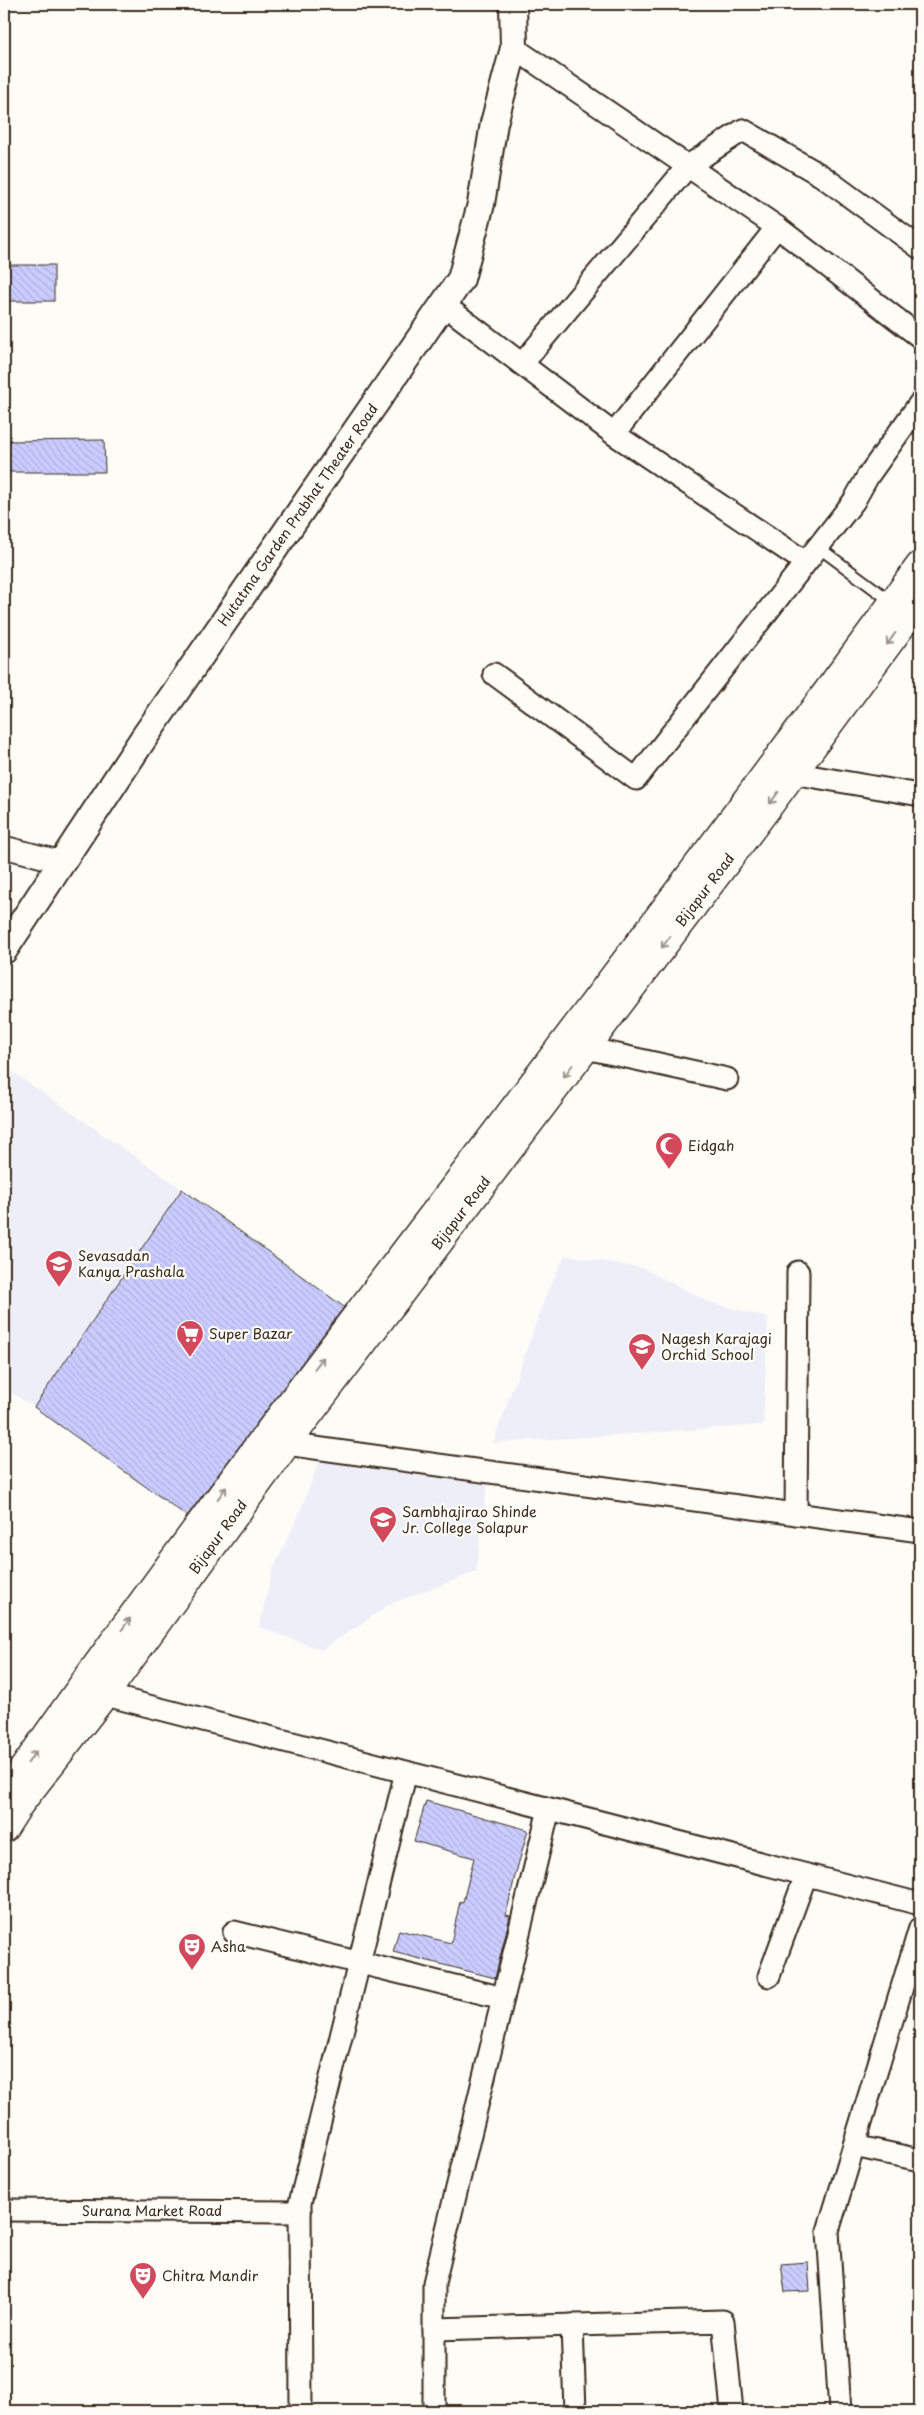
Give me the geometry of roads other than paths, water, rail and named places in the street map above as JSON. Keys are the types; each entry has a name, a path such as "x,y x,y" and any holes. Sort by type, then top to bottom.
{"main road":[{"path":"277,1438 920,566"},
{"name":"Bijapur Road","path":"4,1828 91,1692 277,1438 586,1048 920,600"},
{"path":"4,1797 91,1692"}],"street":[{"name":"Hutatma Garden Prabhat Theater Road","path":"4,950 143,739 462,279 481,204 494,123 514,48 513,4"},
{"path":"514,48 777,227 920,337"},
{"path":"522,364 688,166 743,130 822,176 920,248"},
{"path":"614,434 777,227"},
{"path":"444,305 614,434 812,555"},
{"path":"494,674 636,779 854,501 868,476 920,403"},
{"path":"792,773 920,796"},
{"path":"4,846 62,862"},
{"path":"586,1048 727,1080"},
{"path":"796,1514 798,1272"},
{"path":"277,1438 920,1531"},
{"path":"91,1692 920,1904"},
{"path":"300,2411 300,2203 406,1772"},
{"path":"434,2411 434,2283 549,1809"},
{"path":"769,1976 806,1874"},
{"path":"840,2411 828,2231 920,1928"},
{"path":"234,1932 503,1998"},
{"path":"854,2146 920,2160"},
{"name":"Surana Market Road","path":"4,2210 300,2212"},
{"path":"434,2329 723,2321 732,2411"},
{"path":"572,2325 575,2411"}],"lane":[{"path":"812,555 893,603"}],"place":[{"name":"Eidgah","path":"669,1170"},
{"name":"Sevasadan Kanya Prashala","path":"59,1288"},
{"name":"Super Bazar","path":"190,1358"},
{"name":"Nagesh Karajagi Orchid School","path":"642,1371"},
{"name":"Sambhajirao Shinde Jr. College Solapur","path":"383,1544"},
{"name":"Asha","path":"192,1971"},
{"name":"Chitra Mandir","path":"143,2300"}]}
